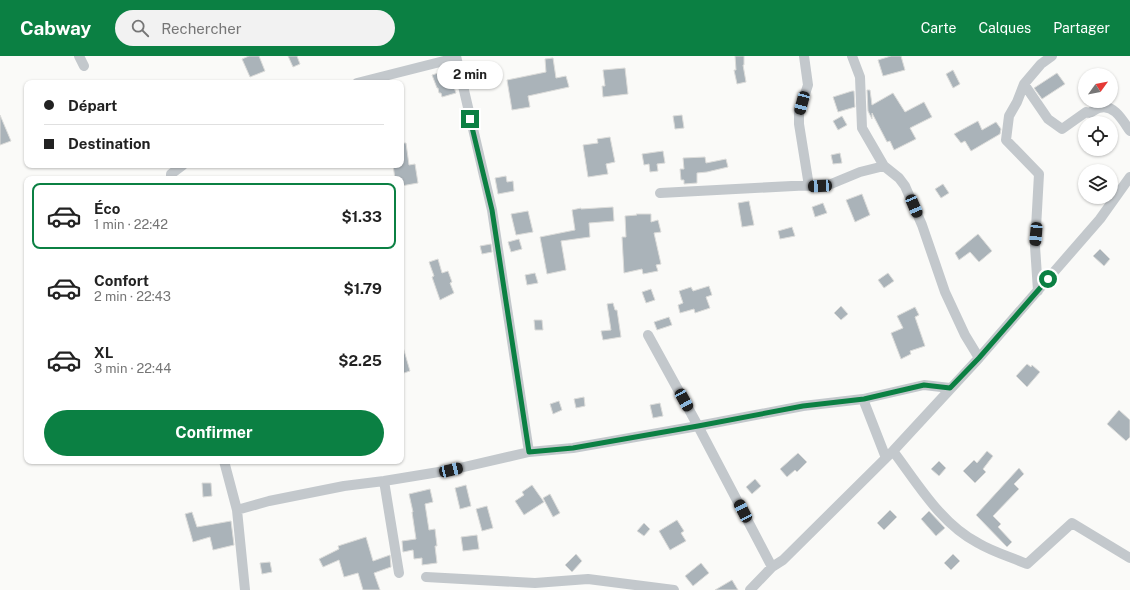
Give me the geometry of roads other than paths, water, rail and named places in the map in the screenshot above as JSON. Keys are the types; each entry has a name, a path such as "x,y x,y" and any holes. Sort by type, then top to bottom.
{"street":[{"path":"79,56 84,66"},
{"path":"804,56 808,85 799,112 799,124 809,186"},
{"path":"852,56 860,77 862,128 884,166 899,178 905,186 922,225 945,292 965,334 979,358"},
{"path":"1038,291 1035,246 1039,174 1006,140 1009,116 1018,102 1024,84 1041,64 1052,56"},
{"path":"368,80 456,57 492,210 529,452"},
{"path":"1024,84 1048,119 1062,129 1086,112 1090,113 1098,108 1104,107 1116,112 1130,132"},
{"path":"660,194 831,184 860,172 884,166"},
{"path":"171,176 171,174 179,168"},
{"path":"750,590 772,567 783,560 890,454 979,358 1100,219 1130,177"},
{"path":"648,335 698,426 772,567"},
{"path":"238,510 277,499 344,486 451,470 529,452 573,448 803,406 864,399 924,385 950,388"},
{"path":"864,399 890,454 943,516 958,530 978,543 1026,564 1072,523 1130,558"},
{"path":"225,464 238,510 245,590"},
{"path":"384,481 399,573"},
{"path":"426,577 536,583 588,579 674,590"}]}
